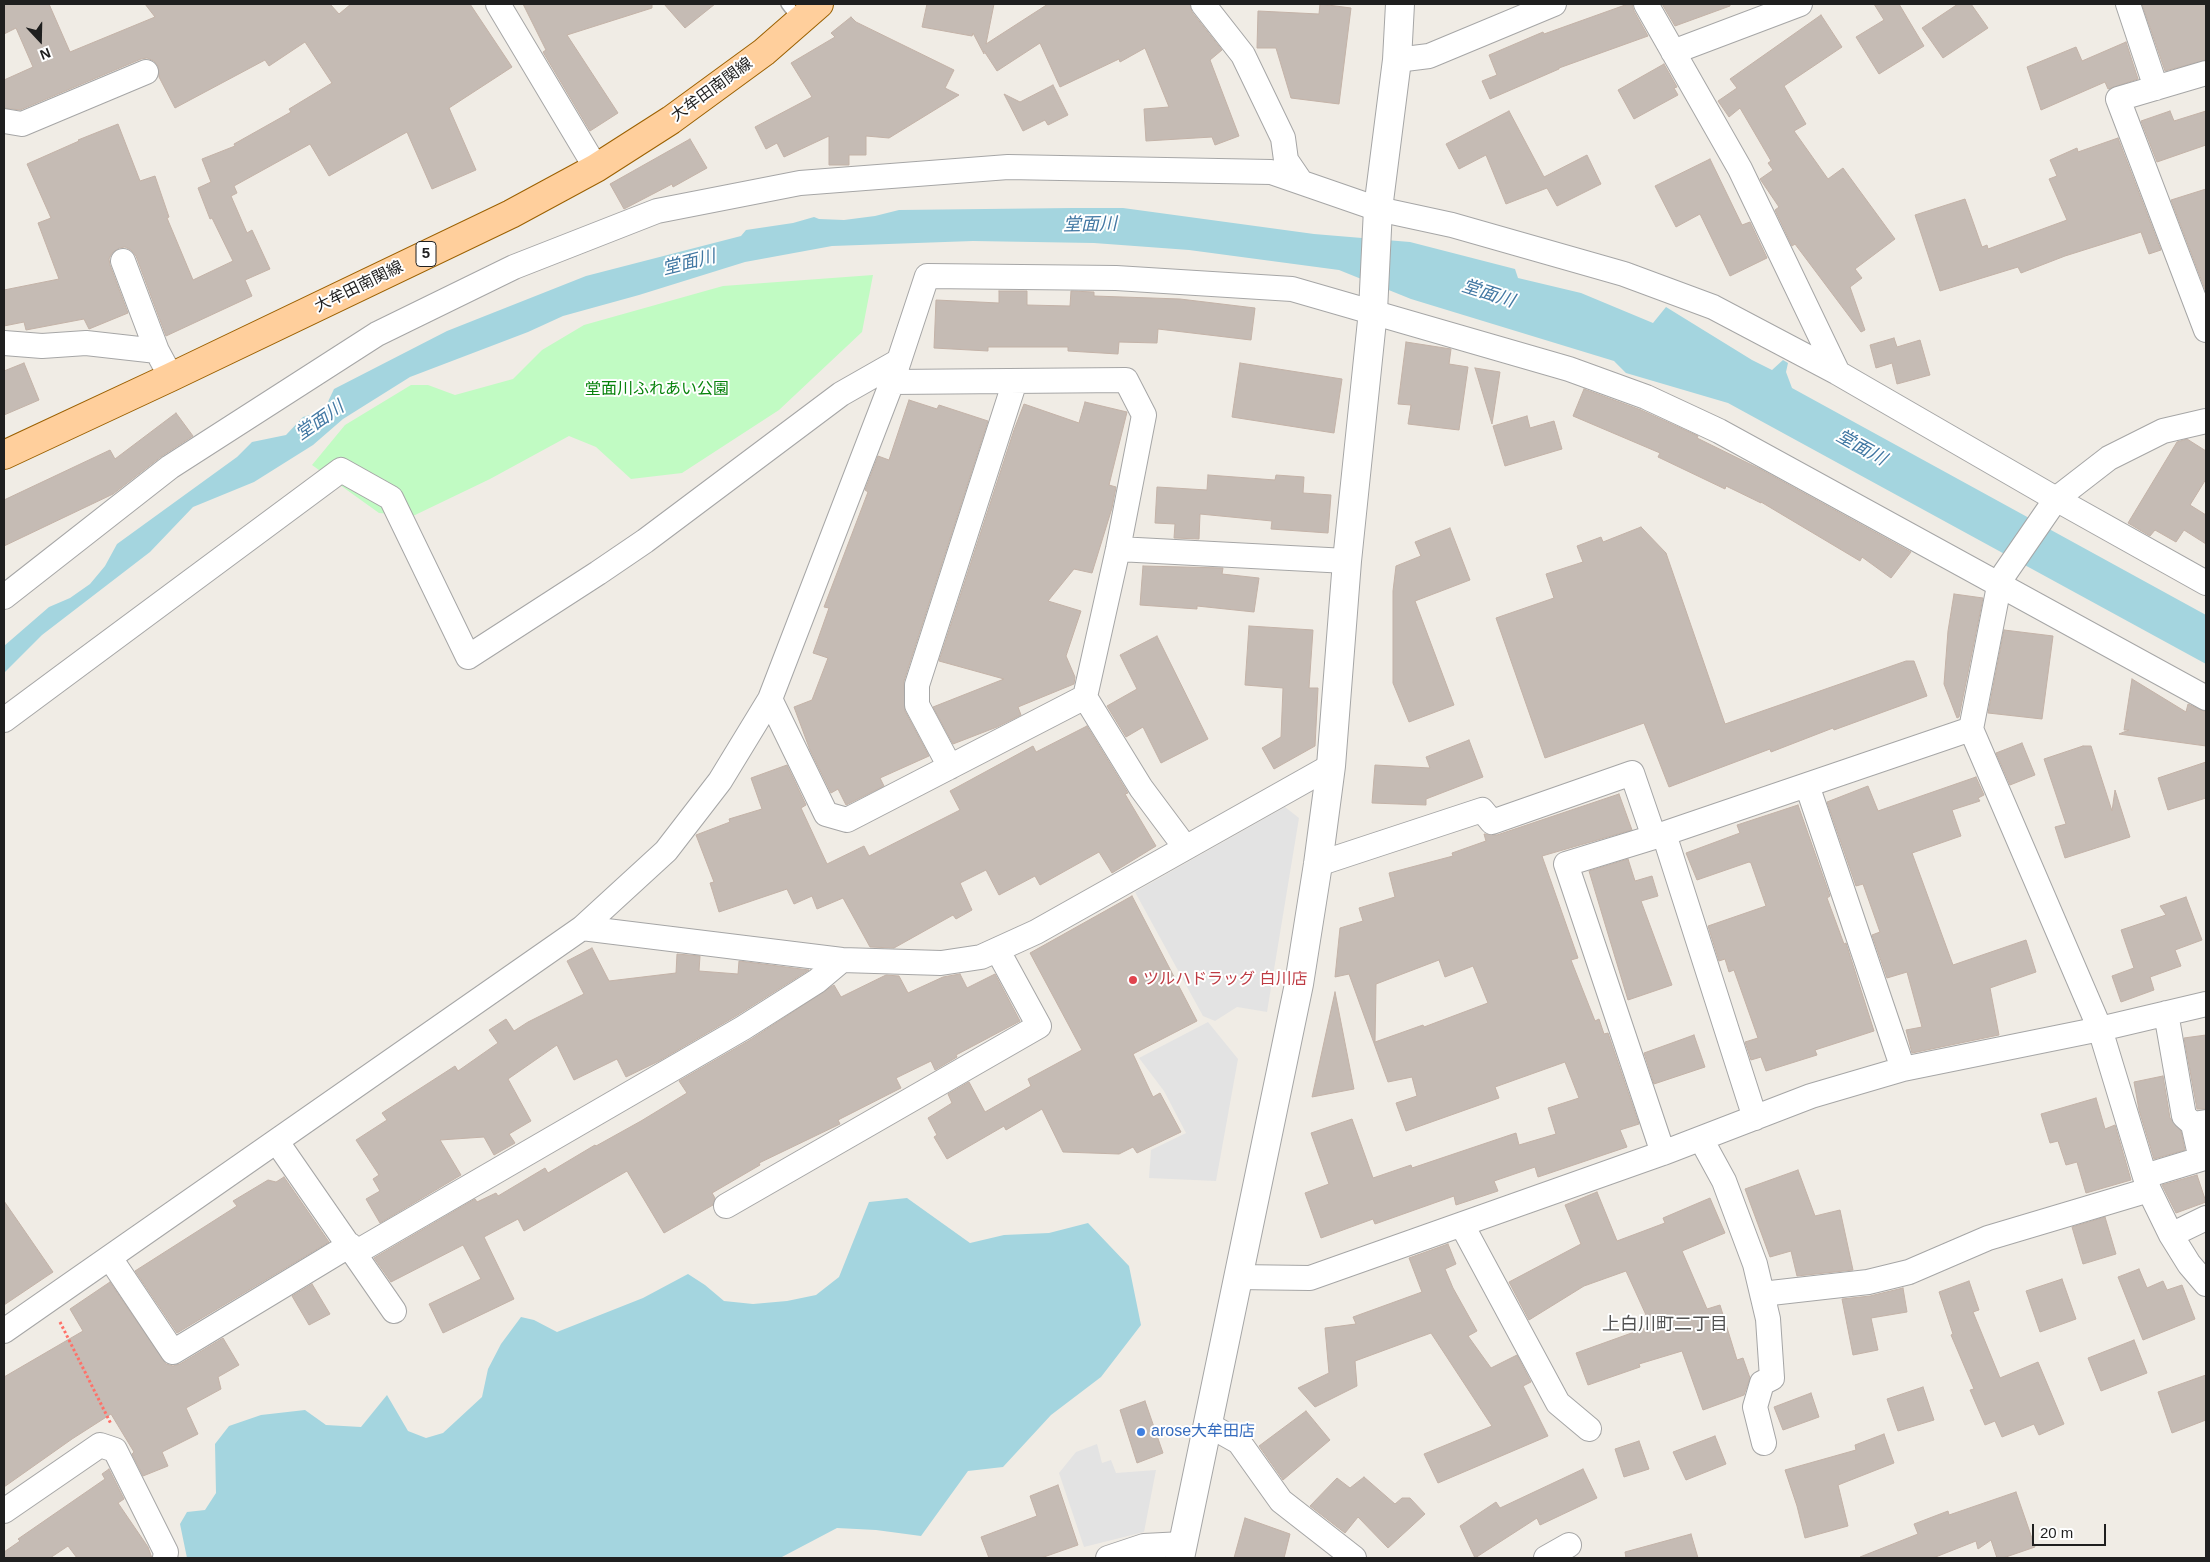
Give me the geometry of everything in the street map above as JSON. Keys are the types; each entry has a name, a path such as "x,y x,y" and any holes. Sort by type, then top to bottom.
{"main road":[{"name":"大牟田南関線","path":"4,455 171,378 511,214 596,168 679,114 764,52 802,9"}],"street":[{"path":"498,4 596,168"},
{"path":"1203,4 1243,55 1283,138 1286,160 1301,182"},
{"path":"1108,1558 1144,1546 1181,1551 1298,984 1318,864 1331,766 1347,561 1373,312 1378,209 1397,60 1400,4"},
{"path":"1397,60 1429,56 1554,4"},
{"path":"1646,4 1740,169 1838,373"},
{"path":"1674,52 1800,4"},
{"path":"2128,4 2156,88"},
{"path":"4,121 22,124 146,72"},
{"path":"2206,73 2118,99 2206,330"},
{"path":"4,597 170,467 377,334 514,267 657,211 800,183 1008,167 1271,172 1378,209 1452,224 1624,274 1713,307 1838,373 2206,583"},
{"path":"123,261 157,351 171,378"},
{"path":"4,1329 110,1258 582,928 666,851 720,781 770,699 895,372 927,276 1116,278 1292,289 1569,368 1646,397 1720,431 2002,579 2206,698"},
{"path":"4,343 42,346 86,343 157,351"},
{"path":"4,720 340,470 391,498 468,657 645,541 841,394 895,372 1014,381 1126,380 1144,415 1118,549 1085,697 1141,788 1185,847"},
{"path":"950,767 917,705 917,685 1014,381"},
{"path":"2206,421 2162,431 2109,458 2056,499 2002,579 1971,729 2100,1030 2147,1183 2172,1235 2189,1264 2206,1284"},
{"path":"1118,549 1347,561"},
{"path":"770,699 826,814 846,820 1085,697"},
{"path":"1663,1153 1566,864 1659,835 1971,729"},
{"path":"582,928 842,960 941,963 981,957 1036,932 1331,766"},
{"path":"1318,864 1482,810 1492,822 1632,774 1659,835 1755,1118"},
{"path":"1807,785 1903,1069"},
{"path":"726,1206 1039,1026 998,950"},
{"path":"110,1258 173,1352 743,1028 816,981 842,960"},
{"path":"1237,1277 1310,1278 1663,1153 1811,1096 1903,1069 2100,1030 2206,1004"},
{"path":"1762,1294 1868,1282 1910,1272 1988,1238 2147,1183 2201,1159 2200,1123 2184,1116 2166,1013"},
{"path":"1701,1139 1724,1181 1755,1264 1768,1319 1772,1378 1762,1382 1755,1407 1764,1443"},
{"path":"277,1142 394,1311"},
{"path":"2172,1235 2206,1218"},
{"path":"1462,1224 1558,1403 1589,1429"},
{"path":"1207,1424 1239,1442 1281,1501 1354,1558"},
{"path":"4,1511 108,1440 115,1450 166,1552 165,1558"},
{"path":"1546,1558 1569,1545"}],"path":[{"path":"48,1300 108,1440"}],"green space":[{"name":"堂面川ふれあい公園","path":"873,275 862,332 779,410 682,473 631,479 596,447 569,436 490,479 413,516 379,513 312,465 345,425 411,385 428,385 455,395 513,379 542,350 584,325 723,286"}],"shaded area":[{"path":"1285,807 1299,818 1267,1012 1237,1007 1215,1021 1203,1016 1135,892"},
{"path":"1208,1022 1238,1059 1216,1181 1149,1178 1151,1150 1186,1133 1164,1091 1139,1058"},
{"path":"1097,1444 1102,1463 1111,1460 1116,1473 1156,1470 1144,1532 1084,1547 1059,1473 1076,1452"}],"water":[{"name":"堂面川","path":"1123,208 1314,234 1410,242 1515,269 1518,278 1581,293 1653,323 1666,307 1752,360 1772,370 1783,360 1788,363 1786,372 1792,388 2206,615 2206,664 1728,403 1626,373 1614,361 1411,299 1339,270 1189,250 1094,243 973,241 832,246 745,262 563,316 528,332 410,377 343,419 313,445 254,482 193,507 150,552 42,635 4,673 4,646 49,607 70,598 90,584 105,566 117,544 237,457 252,442 286,435 303,417 317,413 326,406 334,389 447,331 586,276 741,236 746,230 793,223 814,217 844,220 875,216 899,210"},
{"path":"907,1198 970,1243 1004,1235 1049,1233 1088,1223 1129,1266 1141,1325 1101,1377 1051,1415 1003,1467 968,1471 921,1536 876,1530 837,1528 780,1558 187,1558 180,1524 187,1512 205,1510 216,1493 215,1444 229,1426 261,1415 305,1410 326,1425 361,1427 387,1395 408,1431 426,1438 443,1433 482,1397 488,1369 501,1344 521,1317 534,1320 557,1332 643,1298 688,1274 724,1301 753,1304 787,1301 816,1295 839,1277 869,1202"}],"building":[{"path":"4,4 49,4 70,52 155,17 145,4 330,4 339,14 351,4 470,4 512,67 449,108 476,170 432,189 407,132 329,176 310,144 234,186 237,193 231,196 247,233 252,230 270,269 245,280 252,296 166,336 136,256 125,247 119,248 112,253 109,259 128,313 89,329 84,319 26,330 24,322 4,326 4,290 59,279 38,223 51,218 27,164 118,124 140,181 155,176 169,217 167,218 193,280 233,261 212,218 210,219 198,188 211,182 202,159 235,146 234,144 291,112 289,109 332,83 305,42 269,66 265,60 175,108 159,77 158,66 154,61 147,58 20,110 4,108 4,80 33,67 16,28 4,34"},
{"path":"523,4 652,4 652,8 567,35 618,113 590,131 543,52 546,50"},
{"path":"664,4 715,4 685,28"},
{"path":"927,4 994,4 986,44 1048,4 1190,4 1192,12 1222,50 1210,60 1239,136 1215,145 1212,137 1146,141 1144,109 1169,107 1145,48 1120,62 1119,59 1060,87 1040,43 997,71 984,51 984,54 973,33 972,36 922,27"},
{"path":"1320,4 1351,8 1339,104 1291,98 1276,48 1257,48 1258,11 1319,14"},
{"path":"1632,4 1648,36 1559,68 1490,99 1482,81 1497,75 1489,55 1543,32 1544,34"},
{"path":"1662,4 1730,4 1730,6 1675,26"},
{"path":"1874,4 1899,4 1924,46 1879,74 1856,37 1884,20"},
{"path":"1958,4 1971,4 1988,28 1943,58 1922,28"},
{"path":"2142,4 2206,4 2206,60 2165,71"},
{"path":"1821,15 1842,47 1784,86 1806,124 1794,131 1828,179 1843,168 1895,239 1855,269 1862,278 1850,287 1865,330 1861,332 1795,244 1792,246 1775,210 1779,207 1760,179 1773,170 1768,163 1771,161 1740,108 1729,117 1718,101 1737,88 1730,79"},
{"path":"851,17 856,22 954,70 945,88 959,95 889,138 866,136 866,155 849,155 849,165 829,165 829,136 784,157 777,143 766,149 755,127 812,97 791,63 835,37 831,33"},
{"path":"2126,42 2138,79 2108,89 2105,82 2041,110 2027,67 2076,47 2082,61"},
{"path":"1664,64 1677,87 1674,88 1678,95 1634,119 1618,90"},
{"path":"1053,85 1068,115 1048,125 1045,120 1023,131 1004,94 1020,102"},
{"path":"1509,111 1544,177 1587,155 1601,184 1557,206 1547,188 1506,204 1486,155 1459,169 1446,144"},
{"path":"2170,111 2174,121 2206,111 2206,145 2157,162 2141,121"},
{"path":"2118,138 2161,250 2149,254 2141,232 2065,256 2021,273 2018,267 1940,291 1915,215 1965,199 1982,247 1987,245 1988,249 2067,220 2049,179 2057,176 2050,160 2077,148 2078,152"},
{"path":"690,139 707,168 673,187 672,184 624,209 610,184"},
{"path":"1710,159 1742,225 1750,222 1767,258 1730,276 1700,214 1676,227 1655,186"},
{"path":"2206,189 2206,292 2171,200"},
{"path":"999,291 1027,291 1027,305 1070,306 1071,291 1094,292 1094,296 1180,299 1255,308 1251,340 1158,329 1157,343 1119,342 1118,354 1068,351 1068,347 988,347 988,351 934,348 936,300 999,303"},
{"path":"1894,338 1897,347 1920,340 1930,375 1897,384 1892,363 1876,368 1870,345"},
{"path":"1406,342 1451,349 1449,364 1468,367 1459,430 1408,424 1411,405 1398,404"},
{"path":"24,363 39,400 4,415 4,371"},
{"path":"1240,363 1342,379 1334,433 1232,417"},
{"path":"1475,368 1500,372 1492,424"},
{"path":"1584,389 1641,410 1698,436 1697,438 1760,469 1911,552 1891,578 1862,557 1860,561 1761,502 1726,486 1725,489 1658,457 1660,453 1573,416"},
{"path":"909,400 937,409 939,405 988,421 904,681 905,711 929,756 880,778 884,786 846,805 838,789 831,793 810,750 794,707 812,700 828,658 813,653 829,608 824,607 868,492 865,490 878,456 889,460"},
{"path":"1085,402 1127,412 1109,485 1116,487 1112,508 1092,573 1074,569 1048,601 1081,611 1066,656 1075,677 1074,684 1018,707 1021,715 997,727 953,744 933,707 1004,679 939,661 1024,404 1079,423"},
{"path":"176,413 193,436 162,456 113,494 4,546 4,500 110,450 115,459"},
{"path":"1527,416 1530,428 1554,421 1562,449 1505,466 1493,426"},
{"path":"2187,439 2206,451 2206,479 2190,505 2206,515 2206,544 2184,530 2176,542 2155,530 2150,536 2128,523 2177,442"},
{"path":"1208,475 1275,480 1276,475 1304,477 1303,493 1331,495 1328,533 1271,529 1272,521 1200,514 1199,539 1174,538 1175,524 1155,523 1157,487 1207,490"},
{"path":"1641,527 1666,553 1725,724 1906,661 1914,661 1927,696 1834,730 1833,728 1771,752 1770,749 1669,787 1644,723 1545,758 1496,618 1554,598 1546,574 1583,562 1577,546 1601,537 1603,542"},
{"path":"1450,528 1470,580 1415,601 1454,705 1409,722 1393,683 1393,591 1396,566 1421,556 1415,542"},
{"path":"1143,566 1223,568 1222,574 1259,578 1254,612 1197,606 1197,609 1140,605"},
{"path":"1954,594 1983,598 1959,717 1957,718 1944,684 1948,631"},
{"path":"1249,626 1313,630 1309,688 1318,688 1315,746 1274,769 1262,748 1281,737 1283,688 1245,685"},
{"path":"2004,630 2053,636 2042,719 1988,713"},
{"path":"1157,636 1208,739 1161,763 1143,727 1126,737 1107,706 1137,689 1120,655"},
{"path":"2132,679 2186,712 2188,704 2206,712 2206,746 2119,734 2129,730 2124,730"},
{"path":"1087,726 1128,793 1125,794 1156,846 1112,873 1099,852 1040,885 1035,876 999,895 986,870 960,883 972,910 956,919 953,915 894,948 870,947 843,898 817,909 812,896 794,904 787,889 719,912 710,883 714,882 696,835 730,822 729,819 762,809 751,778 787,765 806,805 801,808 827,864 864,846 869,856 960,810 950,791 1033,746 1036,752"},
{"path":"1469,740 1483,777 1426,799 1426,805 1372,803 1375,765 1430,768 1426,757"},
{"path":"2022,743 2035,775 2010,785 1996,753"},
{"path":"2083,746 2091,746 2112,811 2115,790 2130,837 2065,858 2055,827 2066,824 2044,759"},
{"path":"2206,762 2206,798 2168,810 2158,778"},
{"path":"1976,777 1984,795 1978,798 1980,801 1952,810 1961,836 1912,853 1953,965 2026,940 2036,972 1990,988 1999,1035 1912,1053 1906,1030 1922,1027 1907,972 1887,978 1872,935 1880,932 1863,884 1856,886 1827,802 1868,786 1878,811"},
{"path":"1619,794 1632,830 1542,856 1578,958 1571,960 1595,1021 1599,1019 1604,1034 1608,1033 1639,1124 1620,1130 1627,1147 1538,1177 1535,1167 1494,1181 1498,1191 1456,1205 1454,1196 1375,1224 1373,1219 1321,1238 1305,1193 1329,1184 1311,1133 1352,1119 1373,1178 1411,1165 1412,1168 1516,1133 1519,1145 1556,1134 1548,1108 1579,1098 1565,1062 1495,1087 1499,1098 1406,1131 1396,1103 1417,1096 1412,1077 1388,1082 1349,974 1335,977 1340,928 1363,921 1359,908 1395,897 1389,873 1453,856 1452,853 1486,841 1484,834 1497,835","holes":["1439,960 1445,977 1473,966 1488,1003 1424,1027 1423,1025 1375,1042 1376,984"]},
{"path":"1798,805 1830,896 1827,898 1844,944 1846,943 1874,1031 1815,1050 1817,1055 1766,1071 1761,1057 1751,1060 1745,1042 1758,1038 1734,970 1729,972 1725,959 1719,961 1708,926 1766,906 1751,863 1749,862 1697,880 1686,853 1740,833 1737,825"},
{"path":"1628,859 1635,881 1652,876 1658,896 1641,901 1672,985 1628,1000 1589,871"},
{"path":"1132,896 1197,1021 1133,1054 1153,1097 1160,1093 1181,1132 1137,1153 1133,1147 1119,1154 1063,1152 1042,1109 1006,1130 1004,1126 947,1159 934,1137 937,1135 928,1118 952,1103 948,1094 969,1082 985,1112 1031,1086 1028,1079 1082,1050 1030,953"},
{"path":"2186,897 2202,940 2175,950 2181,966 2150,977 2154,990 2121,1002 2112,976 2134,968 2121,930 2166,915 2160,906"},
{"path":"592,948 609,981 676,973 677,954 700,956 699,971 738,974 739,961 809,970 736,1016 659,1061 626,1077 617,1059 574,1080 557,1045 508,1079 531,1121 509,1134 515,1143 494,1155 484,1137 440,1140 461,1175 380,1223 366,1199 380,1191 373,1179 379,1175 356,1140 387,1120 382,1113 455,1066 458,1071 498,1043 489,1030 506,1019 514,1031 584,994 567,961"},
{"path":"960,974 967,988 995,974 1020,1021 956,1055 957,1057 935,1070 931,1061 896,1078 901,1088 838,1120 840,1124 759,1163 760,1165 712,1193 715,1198 713,1205 664,1233 627,1171 524,1231 518,1219 484,1237 514,1299 443,1333 429,1304 481,1279 463,1245 391,1282 374,1258 475,1199 477,1202 496,1193 498,1196 545,1168 548,1173 595,1145 641,1121 687,1093 679,1081 750,1040 834,985 841,997 886,975 899,976 908,993 943,977"},
{"path":"1335,992 1354,1089 1312,1097"},
{"path":"1694,1035 1705,1067 1654,1084 1644,1053"},
{"path":"2206,1035 2206,1109 2197,1109 2184,1038"},
{"path":"2163,1076 2170,1118 2181,1131 2185,1150 2154,1159 2139,1110 2134,1082"},
{"path":"2096,1098 2105,1129 2115,1125 2131,1180 2086,1193 2077,1162 2066,1165 2058,1141 2050,1143 2041,1114"},
{"path":"1798,1170 1815,1216 1840,1210 1853,1270 1797,1276 1791,1251 1770,1257 1745,1189"},
{"path":"2197,1175 2206,1202 2176,1213 2162,1185"},
{"path":"284,1177 329,1242 177,1333 135,1271 237,1206 233,1201 268,1180 276,1182"},
{"path":"1597,1192 1617,1241 1665,1223 1663,1218 1710,1198 1725,1233 1682,1251 1707,1309 1720,1305 1737,1360 1743,1358 1750,1378 1744,1395 1703,1410 1682,1351 1639,1364 1640,1367 1588,1385 1576,1353 1651,1326 1626,1271 1584,1286 1529,1320 1509,1282 1581,1244 1565,1205"},
{"path":"4,1201 53,1272 4,1305"},
{"path":"2105,1217 2116,1254 2083,1264 2072,1227"},
{"path":"1448,1244 1456,1264 1445,1269 1453,1288 1477,1331 1468,1336 1491,1368 1517,1355 1531,1382 1523,1386 1548,1436 1438,1483 1424,1454 1492,1426 1431,1333 1355,1361 1357,1386 1315,1407 1298,1388 1329,1373 1325,1328 1356,1324 1353,1317 1422,1292 1409,1258"},
{"path":"2139,1269 2147,1288 2163,1281 2167,1290 2182,1285 2195,1319 2143,1340 2118,1277"},
{"path":"2062,1279 2076,1319 2040,1332 2026,1291"},
{"path":"1969,1281 1979,1310 1973,1312 2000,1378 2038,1362 2064,1424 2039,1435 2034,1424 2002,1437 1995,1421 1985,1425 1970,1390 1974,1389 1951,1335 1953,1334 1939,1292"},
{"path":"110,1282 166,1364 173,1366 180,1364 223,1338 239,1365 218,1377 221,1389 186,1408 198,1434 162,1452 168,1466 143,1476 132,1454 134,1452 111,1414 4,1487 4,1377 83,1331 70,1309"},
{"path":"312,1284 330,1314 309,1325 292,1296"},
{"path":"1903,1288 1907,1312 1871,1318 1878,1350 1853,1355 1842,1299 1870,1296"},
{"path":"2134,1340 2147,1373 2101,1391 2088,1358"},
{"path":"2206,1375 2206,1420 2172,1433 2158,1392"},
{"path":"1923,1387 1934,1420 1898,1431 1887,1399"},
{"path":"1811,1393 1819,1417 1783,1430 1774,1407"},
{"path":"1145,1401 1163,1453 1137,1463 1120,1410"},
{"path":"1306,1411 1330,1440 1283,1480 1259,1446"},
{"path":"1884,1434 1894,1463 1838,1485 1848,1526 1805,1538 1785,1470 1856,1450 1855,1445"},
{"path":"1715,1436 1726,1464 1686,1480 1673,1452"},
{"path":"1639,1441 1649,1469 1624,1477 1615,1449"},
{"path":"109,1469 124,1499 118,1503 148,1547 152,1558 77,1558 68,1546 50,1558 4,1558 4,1552 20,1541 18,1539 105,1479 102,1474"},
{"path":"1583,1469 1597,1498 1540,1525 1537,1518 1475,1558 1460,1526 1496,1502 1500,1508"},
{"path":"1364,1477 1395,1504 1402,1498 1410,1498 1425,1514 1388,1548 1358,1517 1345,1533 1310,1506 1337,1478 1350,1488"},
{"path":"1058,1485 1078,1545 1041,1558 989,1558 981,1537 1037,1516 1030,1496"},
{"path":"2016,1492 2035,1547 2003,1558 1997,1558 1991,1540 1978,1549 1976,1541 1933,1558 1860,1557 1918,1534 1914,1524 1948,1511 1949,1515"},
{"path":"1245,1518 1290,1534 1284,1558 1234,1558"},
{"path":"1691,1534 1698,1558 1626,1558 1625,1552"}],"place":[{"name":"ツルハドラッグ 白川店","path":"1133,980"},
{"name":"arose大牟田店","path":"1141,1432"}],"district":[{"name":"上白川町二丁目","path":"1665,1325"}]}
